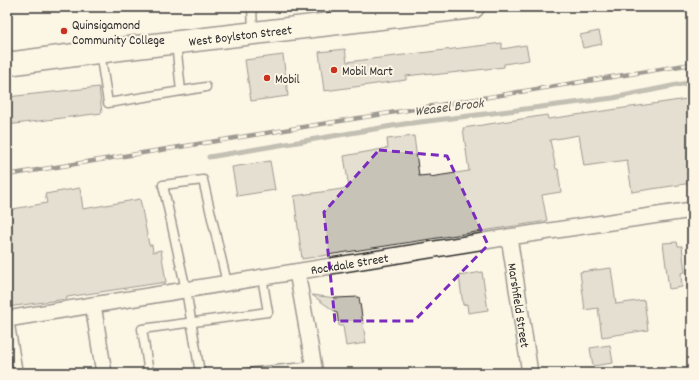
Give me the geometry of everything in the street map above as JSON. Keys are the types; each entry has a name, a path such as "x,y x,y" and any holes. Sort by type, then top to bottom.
{"main road":[{"name":"West Boylston Street","path":"7,64 253,33 352,14 473,7"}],"street":[{"name":"Rockdale Street","path":"8,319 509,237 692,210"},
{"name":"Marshfield Street","path":"509,237 530,373"},
{"path":"297,272 314,370"},
{"path":"93,305 104,373"}],"lane":[{"path":"252,7 253,33"},
{"path":"176,42 181,91"},
{"path":"100,52 108,103 206,87"},
{"path":"200,373 186,290 163,185 203,180 227,283"},
{"path":"149,373 142,329 268,312 262,277"},
{"path":"8,319 18,373"},
{"path":"248,373 314,370"}],"highlighted area":[{"path":"379,150 447,156 488,245 414,321 335,321 324,212"}],"building":[{"path":"599,31 602,44 583,48 580,35"},
{"path":"502,43 502,49 526,45 529,60 504,64 504,67 432,75 432,73 406,76 406,80 324,91 319,52 345,49 347,62"},
{"name":"Mobil","path":"283,55 288,96 251,101 245,60"},
{"path":"99,87 102,113 7,125 7,97"},
{"path":"687,99 692,133 692,183 632,192 627,160 584,166 579,135 550,140 556,169 558,169 561,192 542,195 547,221 302,259 294,196 349,188 344,156 388,148 387,139 414,136 419,176 430,175 430,177 469,171 463,128 547,115 548,119"},
{"path":"270,161 275,190 237,196 232,167"},
{"path":"80,188 83,209 140,199 149,245 152,245 153,252 161,250 166,282 67,297 67,299 7,307 7,210 47,203 45,194"},
{"path":"677,242 678,246 682,246 685,272 681,273 682,287 669,289 663,243"},
{"path":"611,268 616,304 644,300 648,330 602,337 598,308 585,310 580,272"},
{"path":"482,272 488,310 468,313 467,304 463,305 459,276"},
{"path":"312,295 336,298 359,297 366,343 346,346 343,326 339,326 337,313"},
{"path":"610,345 613,363 593,366 590,348"}],"waterway":[{"name":"Weasel Brook","path":"209,157 404,124 613,98 692,82"}],"railway":[{"path":"7,175 692,64"}],"place":[{"name":"Quinsigamond Community College","path":"64,31"},
{"name":"Mobil Mart","path":"334,70"},
{"name":"Mobil","path":"267,78"}]}
